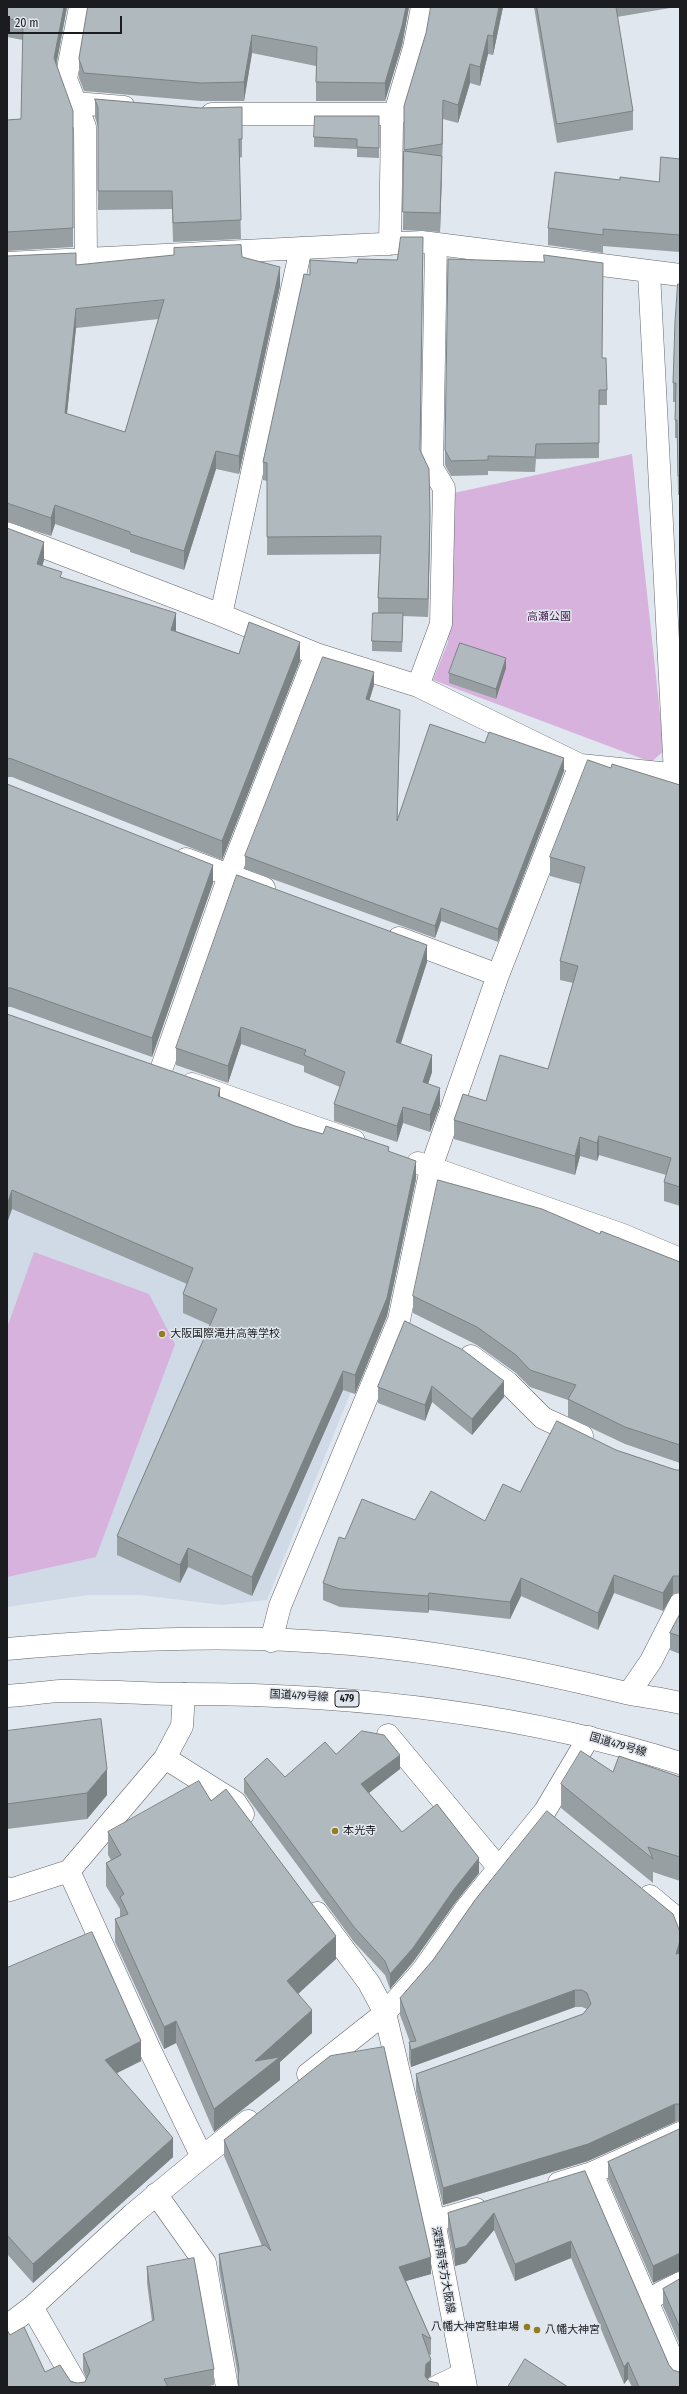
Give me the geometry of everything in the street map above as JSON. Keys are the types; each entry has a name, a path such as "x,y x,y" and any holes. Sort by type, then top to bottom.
{"main road":[{"path":"80,7 66,79 85,127 86,259"},
{"path":"390,244 392,123 414,48 422,7"},
{"path":"75,103 146,109"},
{"path":"193,113 395,114"},
{"path":"7,263 422,242 649,273 680,275"},
{"path":"418,686 441,624 444,488 432,468 436,244"},
{"path":"221,615 301,248"},
{"path":"7,533 221,615 316,654 418,686 580,765 678,775 649,273"},
{"path":"160,1073 229,876 316,654"},
{"path":"271,1641 280,1606 399,1320 431,1168 498,975 580,765"},
{"path":"170,853 282,895"},
{"path":"378,931 498,975"},
{"path":"138,1065 371,1147"},
{"path":"401,1157 623,1235 680,1259"},
{"path":"399,1320 420,1331"},
{"path":"455,1348 470,1355 508,1383 543,1418 602,1447"},
{"path":"629,1693 651,1661 680,1604"},
{"path":"7,1649 75,1643 150,1640 246,1639 323,1642 389,1648 524,1668 629,1693 680,1703"},
{"name":"国道479号線","path":"7,1696 62,1691 317,1696 444,1710 589,1736 680,1763"},
{"path":"8,1895 69,1871 164,1758 182,1726 184,1694"},
{"path":"388,1735 498,1867"},
{"path":"294,2085 385,2013 423,1970 498,1867 545,1811 589,1736"},
{"path":"164,1758 235,1802 254,1828"},
{"path":"545,1811 563,1826"},
{"path":"69,1871 150,2050 202,2157"},
{"path":"637,1886 680,1920"},
{"path":"306,1898 369,1983 385,2013 400,2084 434,2221"},
{"path":"400,2084 423,2076"},
{"path":"9,2320 32,2307 70,2270 156,2194 263,2109"},
{"path":"539,2189 592,2173 680,2133"},
{"path":"592,2173 680,2377"},
{"path":"156,2194 205,2263 227,2387"},
{"name":"深野南寺方大阪線","path":"464,2381 434,2221 494,2203"},
{"path":"647,2300 680,2283"},
{"path":"32,2307 78,2387"},
{"path":"436,2387 464,2381"}],"shaded area":[{"name":"大阪国際滝井高等学校","path":"7,1105 365,1357 267,1600 222,1605 140,1595 88,1595 7,1607"}],"green space":[{"name":"高瀬公園","path":"632,454 664,751 651,762 433,680 448,642 454,493"},
{"path":"34,1252 149,1294 175,1344 96,1557 7,1577 7,1328"}],"building":[{"path":"7,7 64,7 54,58 73,111 73,228 7,232 7,120 21,119 23,22 7,18"},
{"path":"88,7 406,7 402,26 385,83 316,82 317,47 252,35 244,82 201,83 84,73 79,59"},
{"path":"431,7 499,7 493,36 488,35 480,67 470,64 458,105 443,100 442,144 404,150 404,106 426,33"},
{"path":"537,7 616,7 633,111 557,124"},
{"path":"95,99 200,108 242,107 242,139 239,139 241,220 173,223 172,191 98,191 98,108"},
{"path":"315,116 379,116 379,148 357,147 357,139 314,137"},
{"path":"404,151 442,156 440,213 403,212"},
{"path":"661,157 680,159 680,235 603,229 603,235 548,228 555,172 620,180 620,177 659,182"},
{"path":"401,237 423,237 420,450 429,469 430,515 428,599 378,598 381,536 267,537 267,463 263,462 304,274 310,275 310,260 357,263 358,259 397,260"},
{"path":"241,245 242,257 280,267 239,456 216,451 184,551 130,534 130,532 55,505 51,518 7,503 7,256 76,253 76,265 174,255 174,248","holes":["164,300 125,432 65,413 76,309"]},
{"path":"544,255 603,263 602,358 606,358 607,390 599,390 599,443 536,444 535,457 488,456 488,460 451,461 445,450 448,259 544,262"},
{"path":"678,284 680,284 680,476 678,476 677,420 675,420 676,383 673,383"},
{"path":"7,528 44,542 37,564 62,572 60,577 176,613 171,630 239,654 249,622 300,642 222,841 7,758"},
{"path":"373,613 403,613 402,642 372,641"},
{"path":"460,643 506,658 496,689 449,673"},
{"path":"323,657 374,672 366,699 400,710 397,821 430,724 485,743 489,732 564,758 498,929 441,908 435,926 245,856"},
{"path":"588,760 611,768 612,764 680,785 680,1187 664,1182 671,1158 599,1136 597,1143 580,1137 575,1156 454,1120 463,1094 486,1101 500,1055 548,1069 578,966 560,961 585,867 550,857"},
{"path":"7,784 213,865 152,1038 11,988 7,988"},
{"path":"237,875 427,945 396,1042 432,1055 423,1082 440,1088 430,1115 403,1107 397,1126 334,1104 345,1072 304,1055 306,1050 241,1027 228,1066 176,1048"},
{"path":"7,1014 220,1088 218,1096 295,1126 323,1134 326,1126 389,1147 388,1151 416,1161 387,1298 355,1375 343,1371 252,1577 188,1548 180,1565 117,1536 217,1309 183,1294 193,1268 12,1190 7,1205"},
{"path":"438,1180 542,1209 600,1234 601,1231 680,1262 680,1445 625,1427 568,1399 576,1385 530,1370 516,1355 477,1327 413,1296"},
{"path":"405,1321 463,1350 504,1381 472,1419 432,1386 425,1405 378,1387"},
{"path":"557,1421 616,1450 680,1470 680,1576 673,1576 663,1593 614,1575 598,1613 521,1578 510,1602 429,1593 428,1596 340,1589 323,1583 339,1537 345,1539 362,1499 415,1520 431,1491 485,1521 503,1484 520,1492"},
{"path":"680,1614 680,1636 670,1633"},
{"path":"101,1719 107,1769 87,1793 7,1804 7,1731"},
{"path":"362,1731 384,1735 400,1755 361,1784 402,1832 437,1804 479,1858 455,1888 413,1948 390,1974 385,1961 354,1927 244,1779 267,1758 285,1777 325,1742 336,1754"},
{"path":"581,1751 613,1772 619,1756 680,1777 680,1857 648,1847 653,1859 561,1784"},
{"path":"199,1781 211,1801 226,1789 336,1936 287,1981 312,2010 255,2061 280,2057 214,2109 176,2021 164,2027 115,1919 128,1914 120,1897 124,1894 106,1863 121,1855 108,1832"},
{"path":"547,1811 673,1914 680,1932 680,1941 676,1954 680,1953 680,2104 675,2104 588,2144 443,2188 416,2074 583,2014 591,2004 587,1993 582,1990 575,1990 411,2050 409,2042 416,2041 400,1998 433,1960 475,1900"},
{"path":"92,1932 141,2041 105,2060 173,2138 33,2264 7,2235 7,1968"},
{"path":"384,2047 431,2257 399,2267 431,2339 422,2334 431,2360 426,2364 425,2376 429,2381 438,2383 439,2387 239,2387 239,2369 219,2254 265,2245 271,2251 224,2140 330,2056"},
{"path":"680,2129 680,2253 653,2266 608,2162"},
{"path":"585,2171 669,2365 673,2370 680,2372 680,2387 639,2387 628,2362 624,2367 571,2241 515,2264 494,2213 466,2246 455,2249 448,2213"},
{"path":"194,2258 214,2369 164,2379 168,2387 7,2387 7,2330 10,2335 24,2327 45,2372 60,2365 71,2382 85,2382 90,2371 83,2354 154,2320 147,2267"},
{"path":"680,2279 680,2328 663,2289"},
{"path":"525,2359 568,2387 508,2387"}],"place":[{"name":"大阪国際滝井高等学校","path":"162,1334"},
{"name":"本光寺","path":"335,1831"},
{"name":"八幡大神宮駐車場","path":"527,2327"},
{"name":"八幡大神宮","path":"537,2330"}]}
